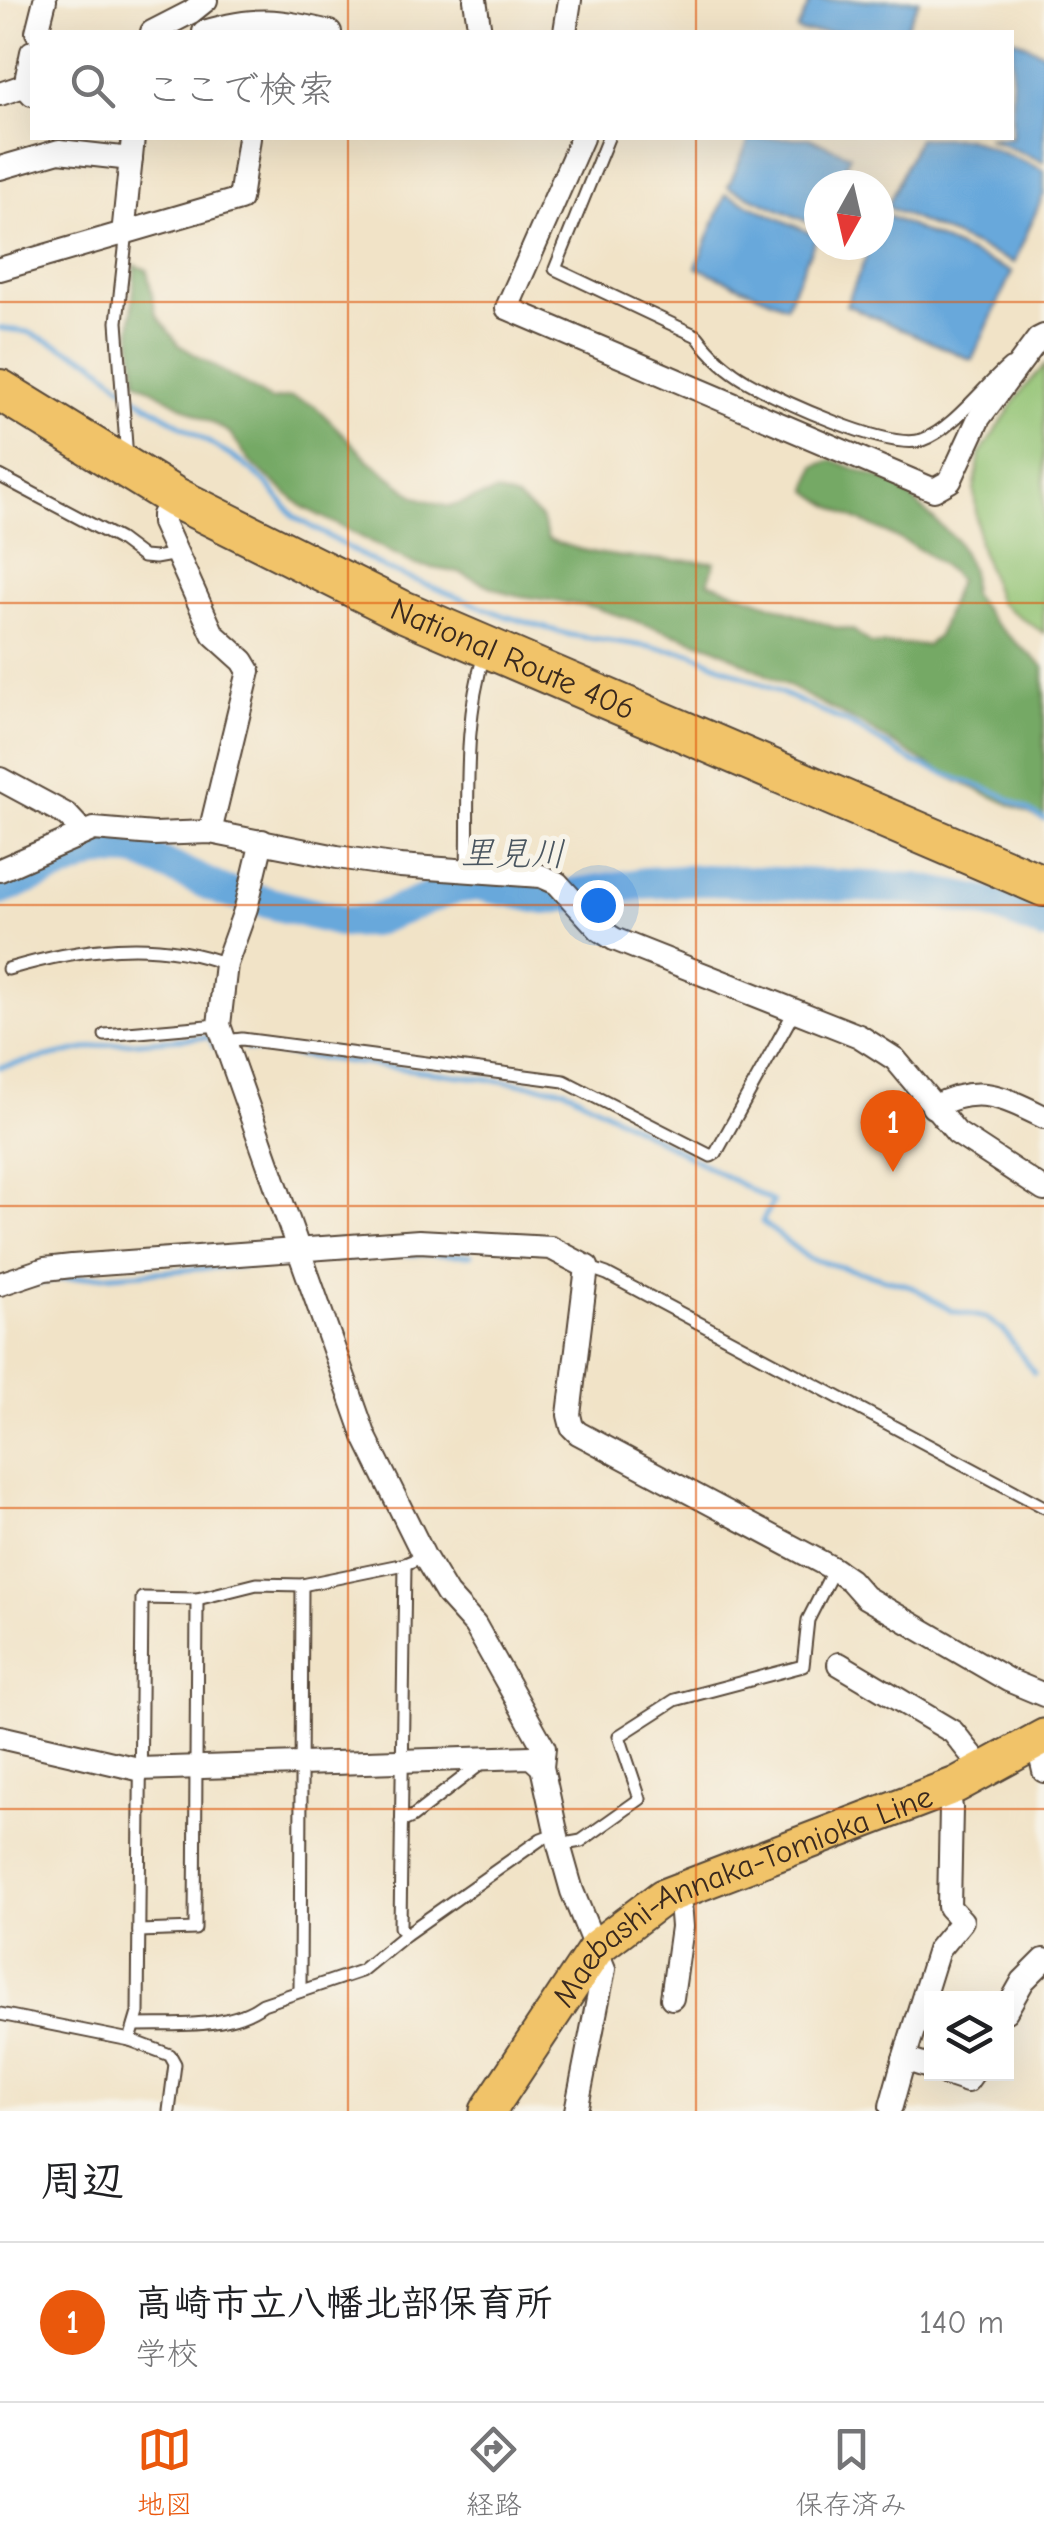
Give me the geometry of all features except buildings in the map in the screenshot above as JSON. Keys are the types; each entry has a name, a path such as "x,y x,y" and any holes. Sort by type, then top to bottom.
{"highway":[{"name":"National Route 406","path":"0,390 123,468 274,549 486,648 1044,886"}],"main road":[{"name":"Maebashi-Annaka-Tomioka Line","path":"488,2111 597,1947 679,1888 1042,1750"}],"street":[{"path":"37,30 44,0"},
{"path":"156,30 206,0"},
{"path":"475,0 480,30"},
{"path":"565,30 570,0"},
{"path":"213,30 257,20 321,30"},
{"path":"0,94 30,88"},
{"path":"0,269 240,198 249,140"},
{"path":"581,140 507,308 934,490 950,481 979,418 1041,337"},
{"path":"0,168 59,151 132,148 123,235"},
{"path":"174,497 163,515 177,554 213,634 249,672 210,832"},
{"path":"0,779 67,815 82,831"},
{"path":"0,870 94,828 154,834 210,832 384,864 541,876 556,882 600,930 614,938 859,1036 895,1058 958,1133 1044,1190"},
{"path":"262,841 249,897 226,964 221,989 221,1033 296,1249 414,1560 475,1625 544,1748 542,1767 558,1839 581,1916 604,1969 576,2111"},
{"path":"933,1107 971,1092 1044,1117"},
{"path":"0,1284 45,1269 296,1249 419,1241 551,1248 587,1267 569,1415 572,1426 834,1569 850,1580 864,1598 1008,1680 1044,1695"},
{"path":"839,1664 953,1732 984,1770"},
{"path":"0,1737 138,1769 531,1757 542,1767"},
{"path":"891,2106 938,1950 962,1922 949,1907 948,1788"},
{"path":"672,1998 682,1927 679,1888"},
{"path":"1014,1997 1023,1981 1044,1960"},
{"path":"904,2059 924,2065"}],"lane":[{"path":"607,140 555,269 697,336 712,356 746,381 794,404 888,440 922,440 945,426 1041,337"},
{"path":"123,235 126,240 117,322 129,452 123,468"},
{"path":"2,482 118,539 143,557 177,554"},
{"path":"467,869 475,682 486,648"},
{"path":"8,969 52,956 115,947 166,951 226,964"},
{"path":"105,1035 221,1033 242,1039 564,1081 711,1156 794,1010"},
{"path":"587,1267 607,1274 1044,1507"},
{"path":"130,2040 135,2025 139,1931 142,1598 197,1599 257,1584 302,1585 414,1560 401,1822 400,1927 404,1935"},
{"path":"135,2025 192,2024 251,2013 300,1990 361,1971 404,1935 541,1839 581,1841 640,1799 619,1736 676,1700 804,1666 808,1620 834,1569"},
{"path":"300,1990 302,1585"},
{"path":"139,1931 195,1930 197,1599"},
{"path":"401,1822 412,1818 487,1759"},
{"path":"0,2014 130,2040 170,2055 174,2064 169,2111"}],"green space":[{"path":"135,265 147,270 156,314 179,345 271,400 291,397 314,405 370,461 416,497 449,507 496,492 517,499 541,518 548,539 630,558 715,562 708,582 833,627 853,630 871,644 927,645 938,636 958,580 924,553 808,490 815,466 832,460 896,484 957,541 971,569 972,594 994,623 1044,667 1044,820 949,777 866,727 714,647 593,607 508,594 461,573 416,565 303,507 250,462 230,433 137,381 131,330"},
{"path":"1044,366 1044,633 999,603 979,544 974,490 980,454 1024,388"}],"water":[{"path":"811,0 919,0 905,30 797,30"},
{"path":"1014,39 1044,53 1044,162 991,140 1014,140"},
{"path":"749,140 814,140 850,155 844,170 804,170 804,220 728,187"},
{"path":"917,140 972,140 1044,170 1044,193 1014,263 894,210 894,191"},
{"path":"726,194 804,230 806,260 786,306 696,267"},
{"path":"894,219 1012,272 972,360 846,305 865,260 894,260"}],"waterway":[{"path":"0,328 28,332 95,362 132,395 242,463 264,481 296,518 384,568 505,616 570,635 692,653 852,725 915,763 998,793 1044,819"},
{"name":"里見川","path":"0,890 99,851 138,852 223,891 343,922 372,921 455,888 480,885 546,899 645,883 705,880 916,889 992,904 1044,925"},
{"path":"0,1067 109,1044 210,1037 214,1047"},
{"path":"246,1049 565,1089 773,1202 762,1222 808,1258 911,1286 952,1311 986,1318 1004,1331 1034,1373"},
{"path":"307,1261 404,1254 471,1255"},
{"path":"34,1284 57,1279 296,1262"}],"place":[{"name":"高崎市立八幡北部保育所","path":"893,1172"}]}
